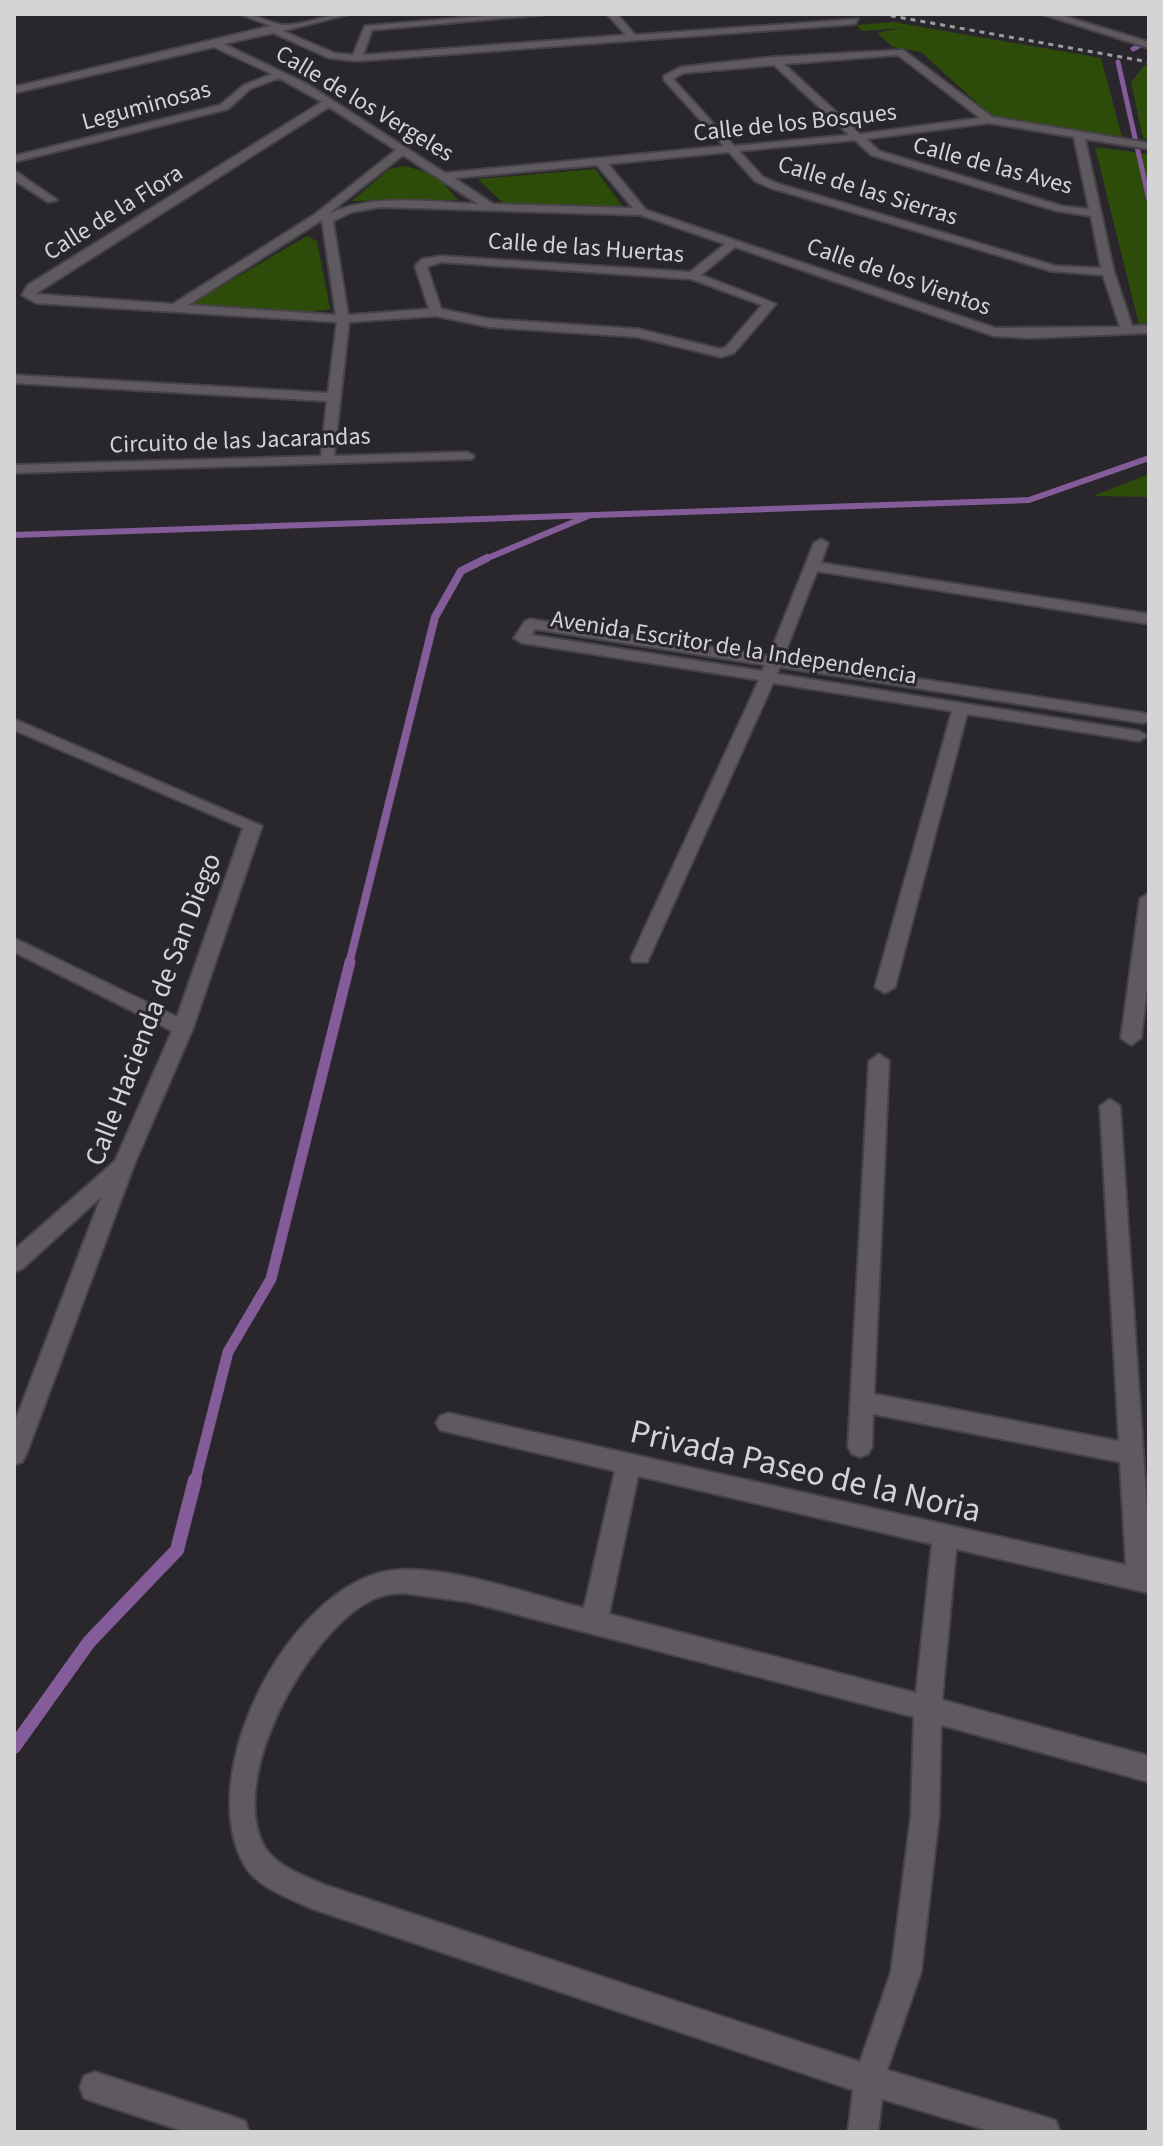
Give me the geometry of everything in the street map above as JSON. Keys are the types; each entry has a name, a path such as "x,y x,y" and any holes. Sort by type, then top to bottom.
{"street":[{"path":"245,14 332,56 357,58 855,21 816,14"},
{"path":"14,90 344,14"},
{"path":"357,58 368,28 544,14"},
{"path":"612,14 632,37"},
{"path":"1047,14 1149,45"},
{"name":"Calle de los Vergeles","path":"214,43 281,74 330,102 489,207"},
{"name":"Calle de las Sierras","path":"989,120 900,52 681,70 667,78 759,179 1055,269 1108,272"},
{"name":"Calle de las Aves","path":"774,60 875,153 892,161 1061,209 1095,213"},
{"name":"Leguminosas","path":"14,159 224,107 247,87 281,74"},
{"name":"Calle de la Flora","path":"330,102 32,288 28,295 36,299 343,319"},
{"name":"Calle de los Bosques","path":"443,176 858,137 989,120 1149,146"},
{"path":"1079,134 1108,272 1127,330"},
{"path":"175,308 322,218 402,150"},
{"path":"599,160 642,212"},
{"path":"14,175 52,200"},
{"name":"Calle de los Vientos","path":"322,218 349,209 381,204 642,212 994,332 1149,329"},
{"path":"322,218 343,319 327,459"},
{"path":"693,276 733,243"},
{"name":"Calle de las Huertas","path":"343,319 436,312 489,323 638,333 708,352 730,350 770,304 762,298 693,276 441,259 426,261 421,266 436,312"},
{"name":"Circuito de las Jacarandas","path":"14,379 332,397"},
{"name":"Circuito de las Jacarandas","path":"14,469 467,456"},
{"path":"640,958 771,669 821,543"},
{"path":"813,566 1149,619"},
{"name":"Avenida Escritor de la Independencia","path":"1144,740 961,707 771,669 530,624 522,638 771,669 1146,716"},
{"path":"885,987 961,707"},
{"path":"1144,740 1137,726 1146,716"},
{"path":"14,744 24,728"},
{"name":"Calle Hacienda de San Diego","path":"14,1455 124,1165 183,1028 253,826 24,728"},
{"path":"1131,1038 1149,899"},
{"path":"14,944 183,1028"},
{"path":"860,1447 879,1061"},
{"path":"1110,1106 1131,1454 1144,1581"},
{"path":"14,1263 124,1165"},
{"path":"864,1402 1131,1454"},
{"name":"Privada Paseo de la Noria","path":"448,1423 1144,1581"},
{"path":"594,1622 629,1464"},
{"path":"863,2132 869,2080 906,1972 925,1816 928,1708 945,1537"},
{"path":"1045,2132 869,2080 320,1898 262,1866 247,1836 242,1799 248,1751 276,1684 323,1621 355,1596 387,1583 424,1582 594,1622 928,1708 1149,1769"},
{"path":"95,2087 234,2132"}],"green space":[{"path":"893,22 1101,58 1122,137 994,118 921,52 893,47 877,33 902,28 862,31 857,25"},
{"path":"1145,65 1149,66 1149,139 1143,139 1131,82"},
{"path":"1095,147 1149,154 1149,324 1139,325"},
{"path":"405,166 436,175 458,200 352,201 389,169"},
{"path":"595,169 623,207 503,203 478,179"},
{"path":"307,236 317,241 330,309 305,313 191,304"},
{"path":"1149,474 1149,497 1093,496"}],"waterway":[{"path":"1133,49 1149,41"},
{"path":"1118,62 1149,200"},
{"path":"14,535 1029,500 1149,458"},
{"path":"483,560 588,516"},
{"path":"483,560 487,558"},
{"path":"349,964 435,617 461,571 483,560"},
{"path":"195,1482 228,1352 271,1279 350,962"},
{"path":"14,1747 89,1642 177,1550 195,1480"}],"railway":[{"path":"881,14 1149,62"}]}
